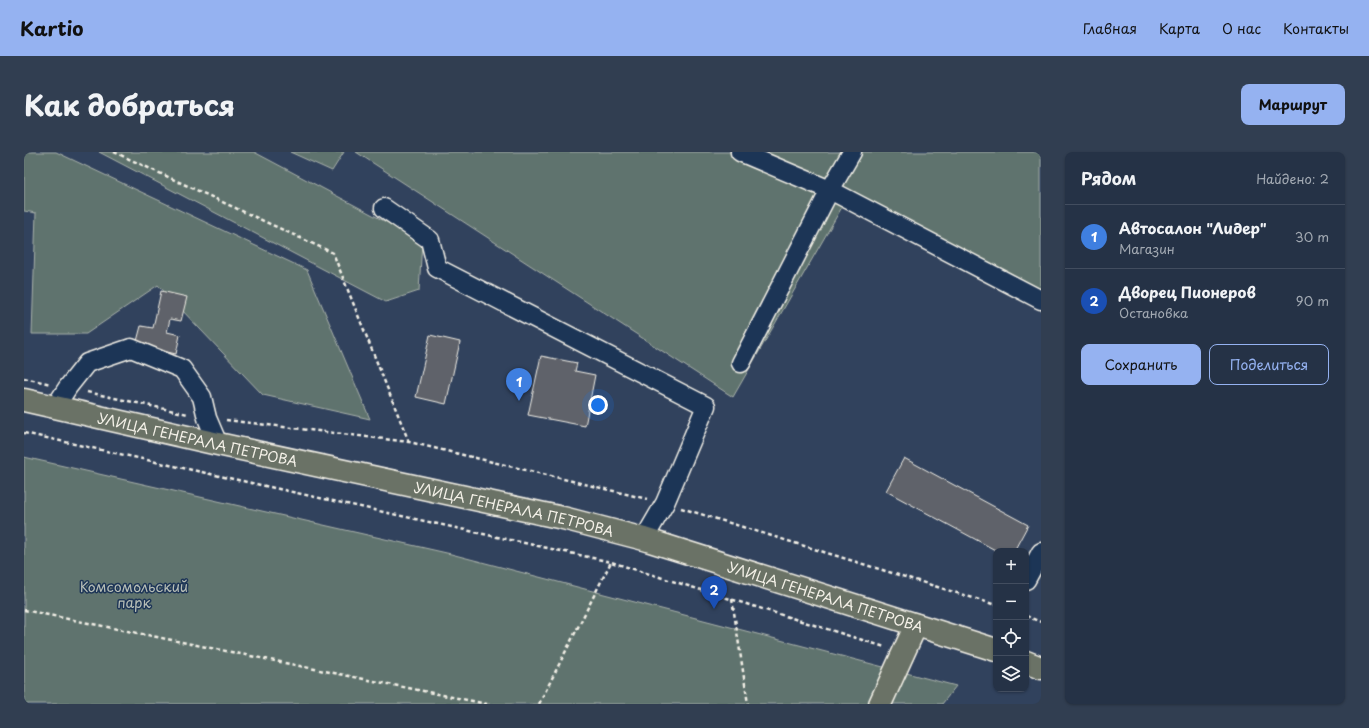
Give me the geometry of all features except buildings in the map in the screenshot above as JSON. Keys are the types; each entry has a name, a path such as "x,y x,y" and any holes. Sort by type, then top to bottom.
{"main road":[{"name":"УЛИЦА ГЕНЕРАЛА ПЕТРОВА","path":"24,400 218,444 556,516 644,539 916,625 993,645"},
{"path":"880,704 916,625"},
{"path":"1029,663 1041,668"}],"lane":[{"path":"740,152 830,190 1041,300"},
{"path":"741,363 830,190 852,152"},
{"path":"384,208 430,240 437,268 706,406 665,503 644,539"},
{"path":"56,407 68,387 87,363 131,348 182,369 202,397 207,418 218,444"}],"path":[{"path":"114,152 333,253 409,442"},
{"path":"24,378 207,418 409,442 665,503 993,604"},
{"path":"24,433 612,562 903,653"},
{"path":"539,704 612,562"},
{"path":"732,599 748,704"},
{"path":"24,610 487,704"},
{"path":"1029,617 1041,622"}],"green space":[{"path":"24,152 56,152 307,270 370,419 263,395 158,285 86,334 32,334 36,213 24,211"},
{"path":"99,152 254,152 422,241 419,291 386,302"},
{"path":"290,152 344,152 332,171"},
{"path":"356,152 1041,152 1041,307 842,207 733,397"},
{"name":"Комсомольский парк","path":"24,457 451,554 956,686 942,704 24,704"}],"place":[{"name":"Автосалон \"Лидер\"","path":"519,401"},
{"name":"Дворец Пионеров","path":"714,609"}]}
